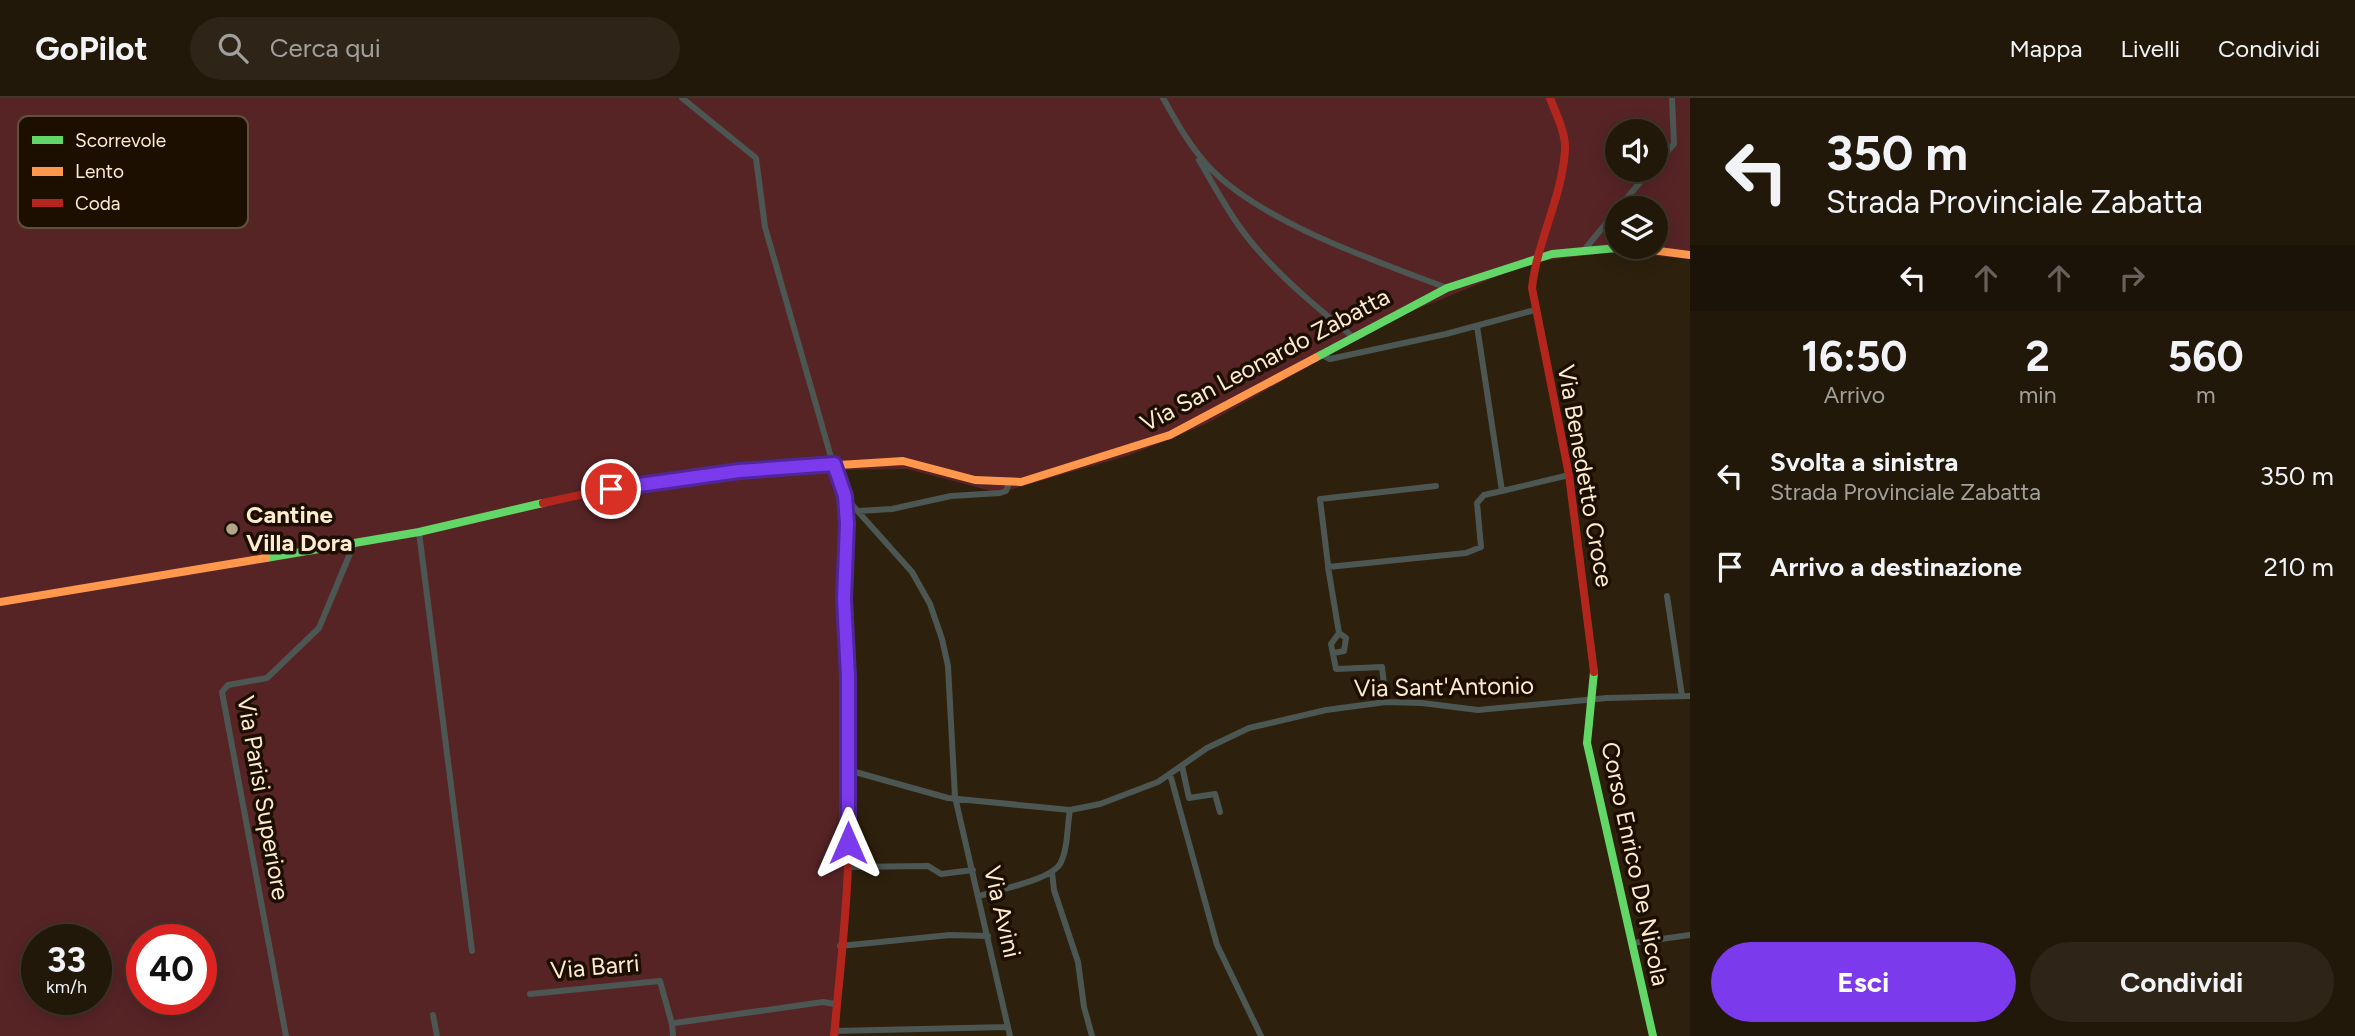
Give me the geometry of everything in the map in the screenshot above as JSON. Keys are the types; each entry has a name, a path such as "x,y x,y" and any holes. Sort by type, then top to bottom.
{"street":[{"path":"682,98 756,158 765,227 845,496 848,867 834,1033 1008,1027"},
{"path":"1163,98 1231,215 1257,250 1307,299 1353,337"},
{"name":"Via Benedetto Croce","path":"1550,98 1563,130 1565,149 1556,198 1535,258 1532,288 1569,475 1594,666 1595,681 1588,700"},
{"path":"1668,151 1674,144 1672,98"},
{"path":"1191,146 1235,190 1273,213 1382,263 1447,288"},
{"path":"1629,196 1641,182"},
{"path":"1585,249 1605,225"},
{"name":"Via San Leonardo Zabatta","path":"0,602 419,532 599,491 739,471 903,461 975,480 1009,483 1052,474 1160,440 1447,288 1535,258 1605,248"},
{"name":"Via San Leonardo Zabatta","path":"1668,252 1690,255"},
{"path":"1320,354 1330,359 1535,310"},
{"path":"1477,326 1502,491"},
{"path":"1334,653 1344,651 1347,646 1346,638 1339,633 1328,567 1381,564 1478,550 1482,544 1477,503 1484,495 1569,475"},
{"path":"858,511 892,509 951,496 1000,493 1006,491 1009,483"},
{"path":"1328,565 1320,499 1436,486"},
{"name":"Via Avini","path":"845,496 912,572 930,604 942,639 948,666 956,797 1010,1036"},
{"path":"419,532 472,951"},
{"name":"Via Parisi Superiore","path":"286,1036 222,692 228,685 267,678 319,628 354,544"},
{"path":"1667,596 1686,696"},
{"path":"1339,633 1331,644 1336,669 1382,667 1386,702"},
{"name":"Via Sant'Antonio","path":"848,770 948,798 1070,810 1100,804 1170,775 1207,748 1249,728 1326,710 1386,702 1422,703 1478,710 1588,700 1686,696"},
{"name":"Corso Enrico De Nicola","path":"1588,700 1587,743 1653,1036"},
{"path":"1182,766 1189,798 1214,794 1220,812"},
{"path":"1170,775 1217,945 1261,1036"},
{"path":"979,896 1052,872 1062,859 1070,810"},
{"path":"848,867 928,866 941,874 973,870"},
{"path":"1052,872 1054,890 1078,962 1092,1036"},
{"path":"840,946 950,935 988,936"},
{"path":"1633,943 1690,935"},
{"name":"Via Barri","path":"530,994 660,981 672,1024"},
{"path":"673,1036 672,1024 823,1002 835,1004"},
{"path":"433,1015 437,1036"}],"shaded area":[{"path":"0,98 1690,98 1690,259 1668,257 1668,196 1605,196 1605,253 1542,261 1393,319 1206,424 1130,455 999,493 907,469 841,470 850,517 847,564 851,709 850,848 839,1036 0,1036"}],"traffic: fast":[{"path":"1315,358 1447,288 1552,254 1605,249"},
{"path":"266,558 419,532 543,503"},
{"path":"1594,672 1587,743 1653,1036"}],"traffic: slow":[{"path":"1668,252 1690,255"},
{"path":"807,467 903,461 975,480 1021,482 1170,435 1315,358"},
{"path":"0,602 266,558"}],"traffic: jam":[{"path":"1550,98 1562,130 1565,150 1559,185 1539,253 1532,288 1569,475 1594,672"},
{"path":"833,464 843,500 846,532 844,600 849,799 847,887 834,1036"},
{"path":"543,503 674,479 807,467"}],"place":[{"name":"Cantine Villa Dora","path":"232,529"}],"route":[{"path":"611,489 739,471 834,464 845,496 847,524 844,599 848,676 848,843"}]}
